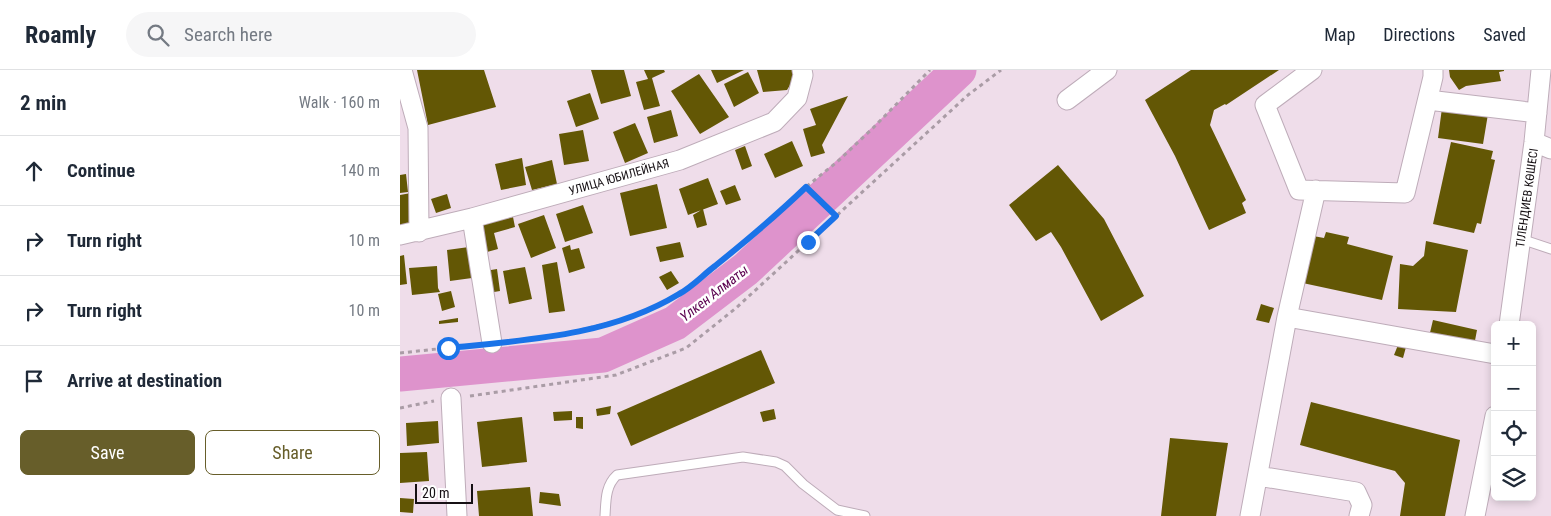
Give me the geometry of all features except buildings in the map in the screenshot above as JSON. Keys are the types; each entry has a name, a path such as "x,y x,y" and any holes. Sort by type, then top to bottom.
{"street":[{"path":"402,70 418,128 419,232"},
{"name":"УЛИЦА ЮБИЛЕЙНАЯ","path":"400,235 472,218 680,160 774,122 797,98 803,75 802,70"},
{"path":"1067,100 1107,70"},
{"path":"1312,70 1265,105 1299,190 1405,193 1428,100 1433,70"},
{"name":"ТІЛЕНДИЕВ КӨШЕСІ","path":"1510,321 1521,239 1543,146 1537,113 1541,70"},
{"path":"1428,100 1537,113"},
{"path":"1250,516 1288,317 1316,190"},
{"path":"472,218 492,343"},
{"path":"1288,317 1491,353"},
{"path":"451,398 457,516"},
{"path":"1475,516 1491,436"},
{"path":"1258,476 1356,492 1362,506 1359,516"}],"lane":[{"path":"1521,239 1551,249"},
{"path":"605,516 606,494 611,480 617,475 743,457 776,462 785,466 802,484 837,510 865,516"}],"path":[{"path":"400,353 555,336 622,320 661,304 681,293 764,227 806,187 866,135 930,70"},
{"path":"400,408 451,398 616,375 686,348 736,308 968,95 1001,70"},
{"path":"806,187 836,216"}],"waterway":[{"name":"Үлкен Алматы","path":"400,374 603,355 675,323 746,269 959,70"}],"route":[{"path":"448,348 555,336 622,320 661,304 681,293 764,227 806,187 836,216 808,242"}]}
